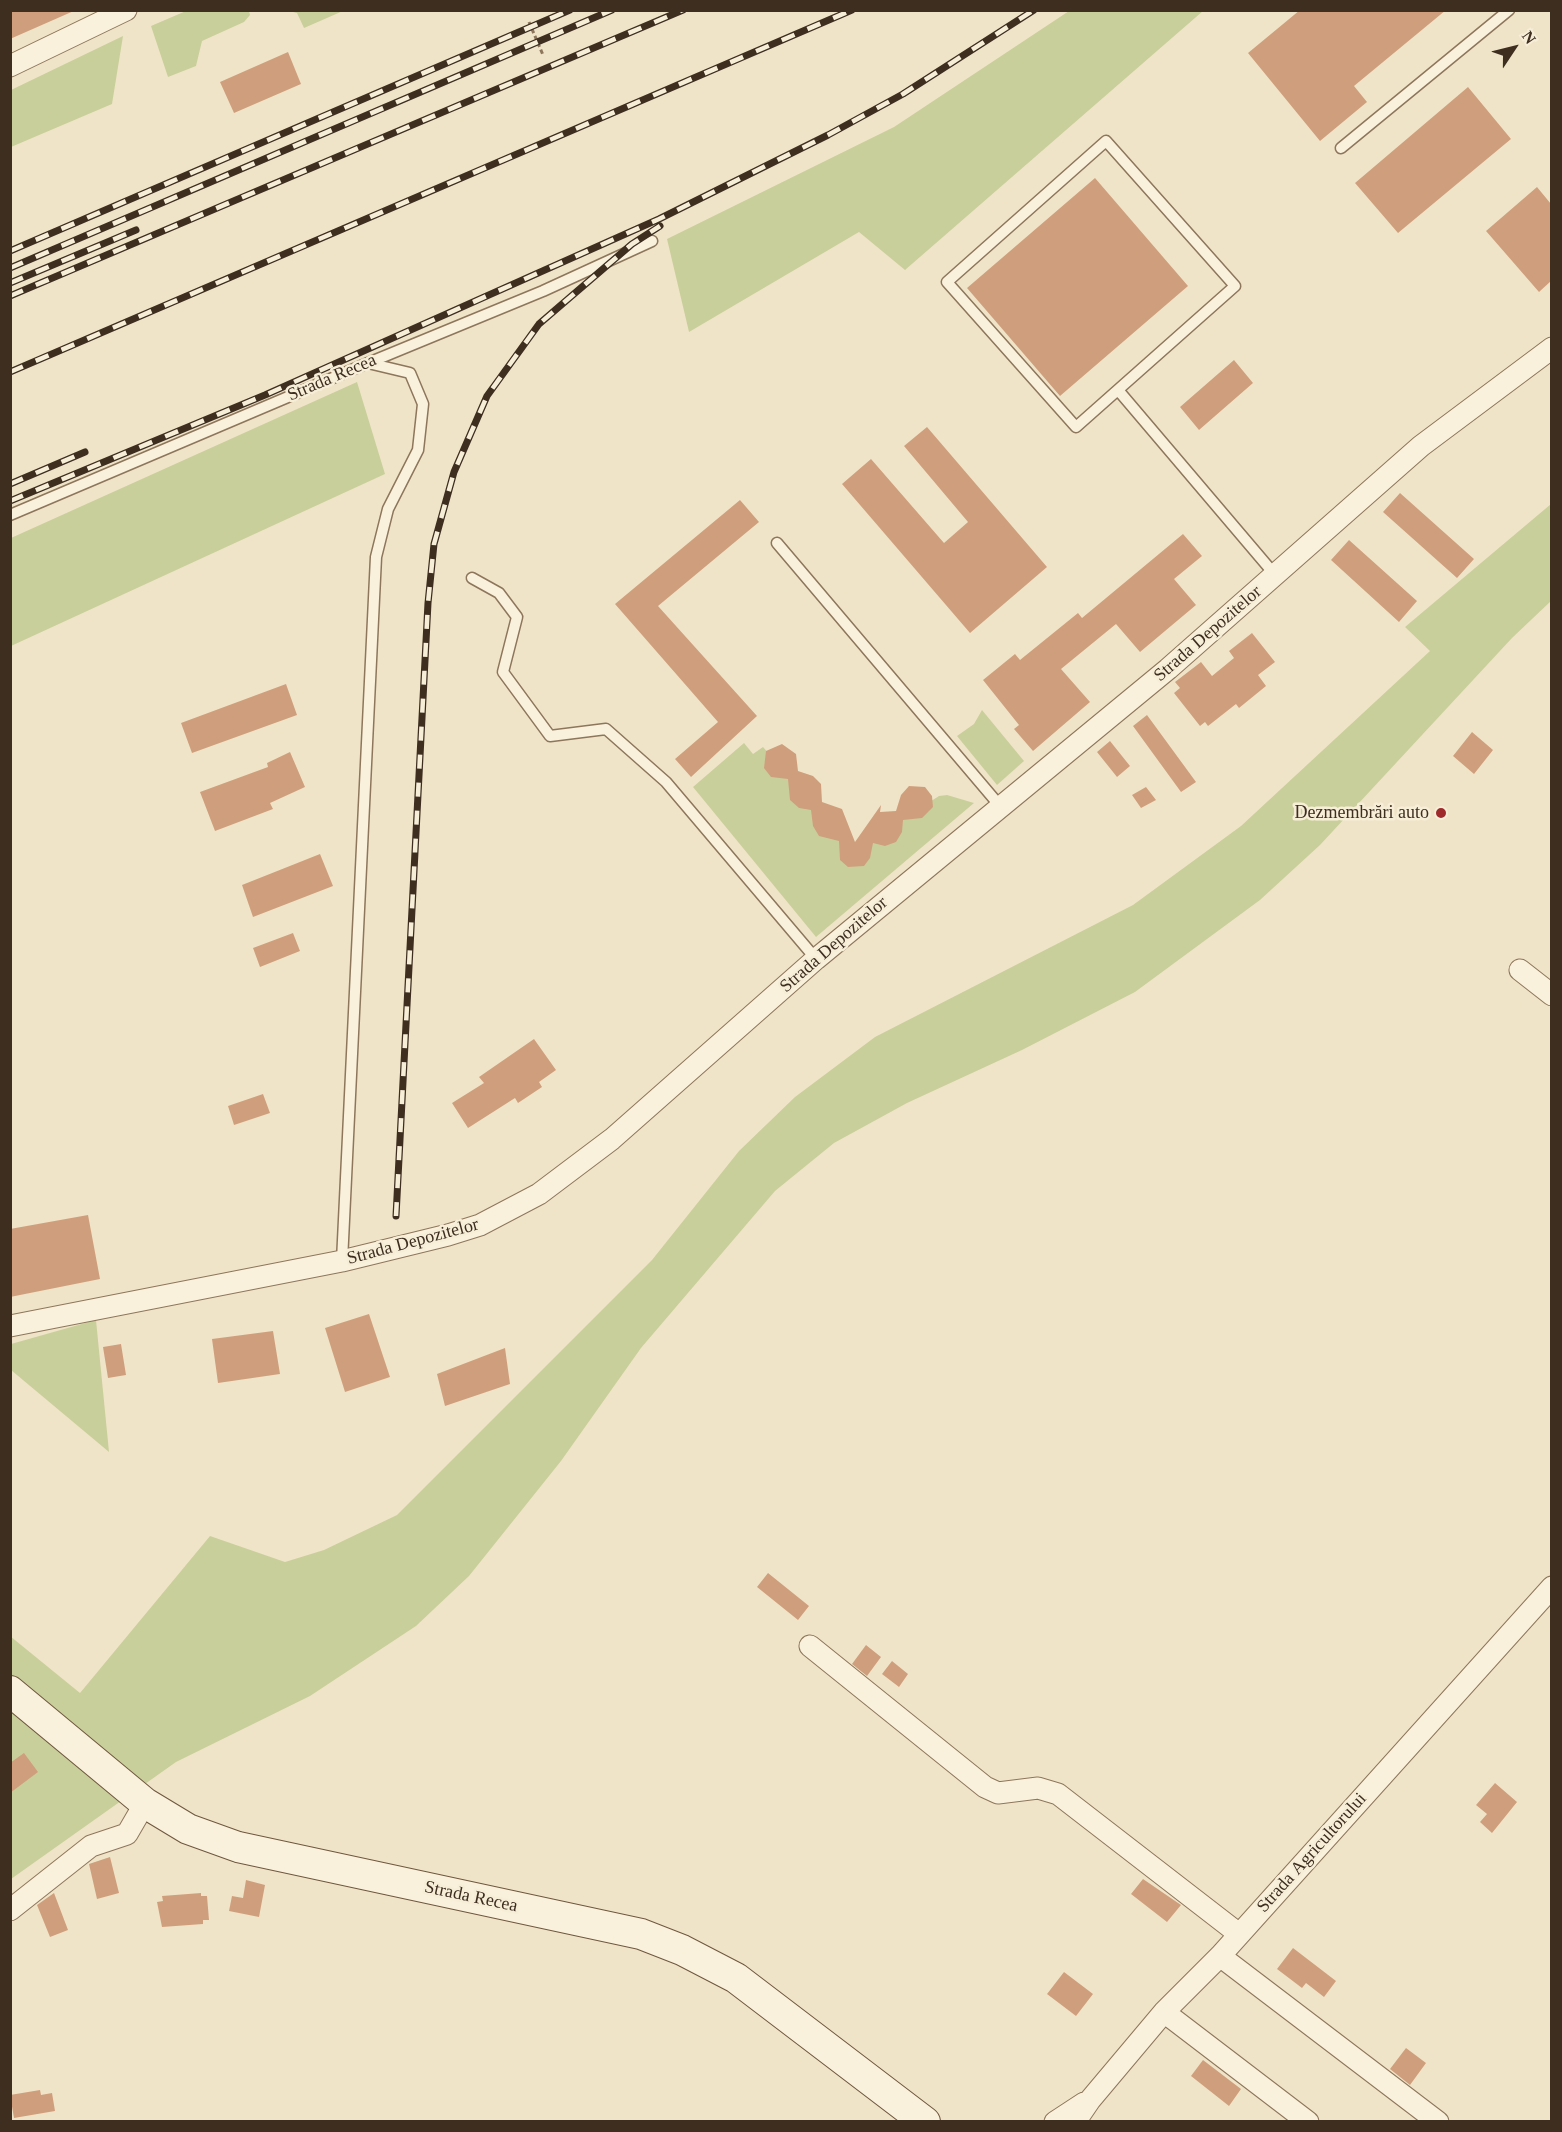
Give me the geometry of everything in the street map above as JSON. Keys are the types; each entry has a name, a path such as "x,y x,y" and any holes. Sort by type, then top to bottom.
{"main road":[{"name":"Strada Recea","path":"10,1691 146,1803 188,1829 238,1847 641,1934 682,1950 736,1978 925,2121"}],"street":[{"path":"10,66 126,10"},
{"name":"Strada Depozitelor","path":"10,1326 342,1261 480,1225 539,1194 612,1139 816,959 1159,676 1276,576 1421,446 1551,348"},
{"path":"1520,970 1551,995"},
{"name":"Strada Agricultorului","path":"1075,2121 1164,2012 1220,1956 1551,1587"},
{"path":"810,1646 986,1787 998,1793 1038,1788 1058,1794 1239,1934"},
{"path":"10,1910 91,1846 127,1834 146,1803"},
{"path":"1220,1956 1438,2121"},
{"path":"1164,2012 1308,2121"},
{"path":"1055,2121 1090,2100"}],"lane":[{"path":"1341,148 1509,10"},
{"path":"1106,141 1235,286 1118,390 1076,428 947,282 1106,141"},
{"name":"Strada Recea","path":"10,515 543,291 652,241"},
{"path":"342,1261 376,557 388,509 418,450 423,404 410,374 368,363"},
{"path":"1118,390 1276,576"},
{"path":"777,543 1000,806"},
{"path":"472,578 499,593 517,616 503,672 550,736 606,729 666,782 816,959"}],"path":[{"path":"529,22 543,55"}],"green space":[{"path":"186,11 249,11 250,15 244,22 202,41 196,66 168,77 151,26"},
{"path":"289,11 343,11 304,28 297,13"},
{"path":"1069,11 1203,11 905,270 859,232 689,332 667,239 894,127"},
{"path":"123,36 112,104 11,147 11,90"},
{"path":"357,382 385,474 11,646 11,538"},
{"path":"1551,504 1551,601 1512,638 1320,845 1260,900 1135,992 1022,1050 907,1103 834,1143 775,1191 641,1348 561,1461 469,1576 416,1626 310,1696 176,1762 11,1879 10,1636 80,1693 210,1536 285,1562 324,1550 397,1515 652,1260 739,1151 795,1097 875,1037 1133,905 1241,826 1430,651 1405,627"},
{"path":"982,710 1024,761 997,785 957,736 974,724"},
{"path":"744,743 753,754 763,747 854,850 939,796 947,795 974,803 816,937 693,787"},
{"path":"96,1320 109,1452 11,1370 11,1344"}],"building":[{"path":"10,10 76,10 10,39"},
{"path":"1300,10 1446,10 1354,86 1367,102 1320,141 1248,53"},
{"path":"288,52 301,84 234,113 220,82"},
{"path":"1468,87 1511,139 1398,233 1355,183"},
{"path":"1095,178 1188,286 1060,396 967,288"},
{"path":"1537,187 1551,204 1551,281 1539,292 1486,231"},
{"path":"1234,360 1253,383 1199,430 1180,407"},
{"path":"927,427 1047,567 970,633 842,484 871,459 944,543 968,522 904,446"},
{"path":"1400,493 1474,559 1457,578 1383,512"},
{"path":"740,500 759,522 658,606 757,716 691,777 675,759 718,722 615,604"},
{"path":"1183,534 1202,556 1174,579 1196,605 1140,652 1116,624 1061,669 1090,702 1033,751 1014,729 1019,725 983,680 1015,654 1020,660 1078,613 1082,618"},
{"path":"1349,540 1417,601 1399,622 1331,560"},
{"path":"1252,633 1275,662 1258,675 1266,686 1239,708 1236,704 1208,726 1205,722 1200,726 1174,693 1180,688 1175,682 1201,662 1212,676 1234,658 1229,651"},
{"path":"286,684 297,715 192,753 181,723"},
{"path":"1147,715 1196,782 1181,792 1133,726"},
{"path":"1472,732 1493,750 1474,774 1453,756"},
{"path":"1110,741 1130,766 1117,777 1097,752"},
{"path":"782,744 796,754 798,771 813,776 821,784 822,802 842,809 855,842 881,805 880,812 896,811 901,795 909,786 925,787 932,796 933,807 922,818 903,820 902,832 896,842 885,846 873,843 870,858 864,866 848,867 840,860 839,841 819,836 813,826 811,810 799,808 790,800 788,779 771,777 764,768 766,751"},
{"path":"290,752 305,787 270,803 273,809 215,831 200,792 268,767 267,763"},
{"path":"1146,787 1156,800 1141,808 1132,795"},
{"path":"320,854 333,886 253,917 242,885"},
{"path":"293,933 300,951 260,967 253,948"},
{"path":"534,1039 556,1070 539,1082 542,1087 518,1103 515,1098 468,1128 452,1103 484,1083 479,1077"},
{"path":"263,1094 270,1113 234,1125 228,1106"},
{"path":"88,1215 100,1279 10,1297 10,1229"},
{"path":"369,1314 390,1377 345,1392 325,1328"},
{"path":"273,1331 280,1374 218,1383 212,1339"},
{"path":"121,1344 126,1375 108,1378 103,1347"},
{"path":"505,1348 510,1384 445,1406 437,1374"},
{"path":"768,1573 809,1606 798,1620 757,1587"},
{"path":"866,1645 881,1657 867,1676 852,1664"},
{"path":"892,1661 908,1674 899,1687 882,1674"},
{"path":"24,1753 38,1772 10,1793 10,1763"},
{"path":"1495,1783 1517,1802 1492,1833 1480,1822 1487,1814 1476,1805"},
{"path":"110,1857 119,1893 97,1899 89,1864"},
{"path":"1143,1879 1181,1905 1167,1922 1131,1894"},
{"path":"246,1880 265,1885 259,1917 229,1911 232,1896 243,1898"},
{"path":"54,1893 68,1930 50,1937 37,1905"},
{"path":"201,1893 201,1896 207,1896 209,1920 203,1920 203,1924 162,1927 157,1902 163,1901 162,1896"},
{"path":"1293,1948 1336,1981 1324,1997 1306,1983 1302,1988 1277,1969"},
{"path":"1064,1972 1093,1994 1076,2016 1047,1994"},
{"path":"1406,2048 1426,2063 1410,2085 1390,2069"},
{"path":"1203,2060 1241,2089 1229,2106 1191,2076"},
{"path":"40,2090 41,2095 52,2093 55,2111 14,2118 10,2095"}],"railway":[{"path":"10,251 570,10"},
{"path":"10,268 612,10"},
{"path":"10,296 683,10"},
{"path":"10,372 852,10"},
{"path":"10,501 265,395 659,219 828,135 903,94 1034,10"},
{"path":"396,1216 428,603 434,544 454,472 487,396 539,324 632,244 660,226"},
{"path":"10,283 136,230"},
{"path":"10,484 85,452"}],"place":[{"name":"Dezmembrări auto","path":"1441,813"}]}
